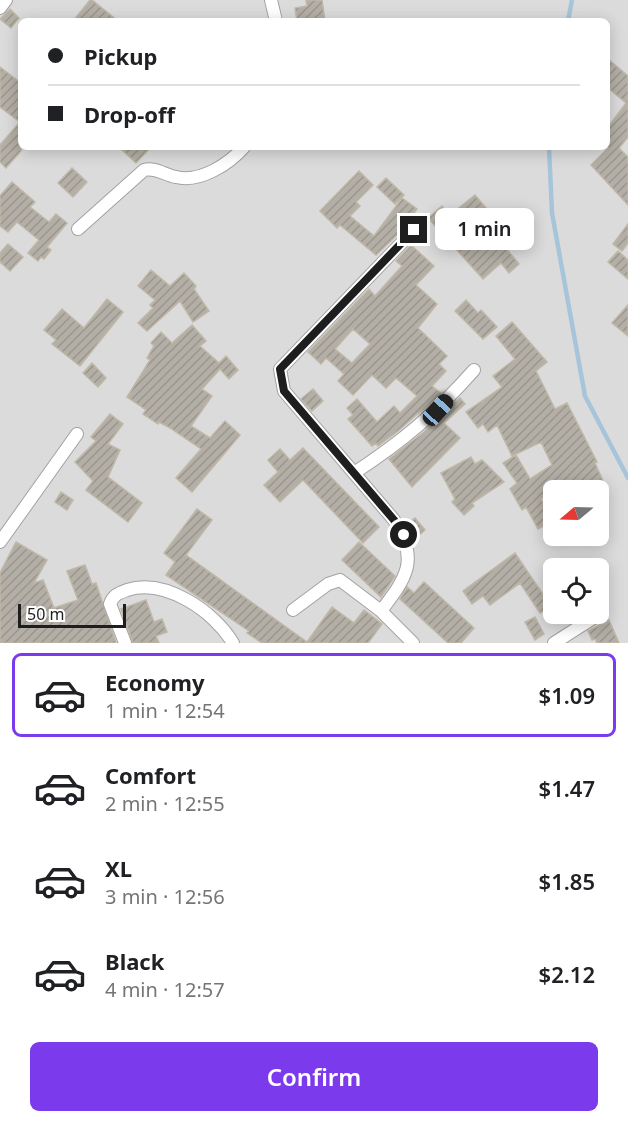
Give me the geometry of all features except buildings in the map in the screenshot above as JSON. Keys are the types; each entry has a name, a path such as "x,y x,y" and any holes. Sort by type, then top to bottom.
{"street":[{"path":"0,8 6,0"},
{"path":"271,0 275,18"},
{"path":"78,229 144,170 150,168 178,178 190,177 227,164 241,150"},
{"path":"381,611 404,582 407,545 394,520 284,391 280,369 414,230"},
{"path":"354,473 399,444 430,417 474,370"},
{"path":"0,543 77,434"},
{"path":"293,610 328,584 340,580 381,611 413,643"},
{"path":"126,643 110,604 114,595 141,586 157,588 190,602 214,619 233,643"},
{"path":"554,643 584,624"}],"shaded area":[{"path":"0,0 628,0 628,643 0,643"}],"waterway":[{"path":"569,18 572,0"},
{"path":"549,150 552,213 585,396 628,478"}],"route":[{"path":"404,535 394,520 284,391 280,369 286,360 414,230"}]}
